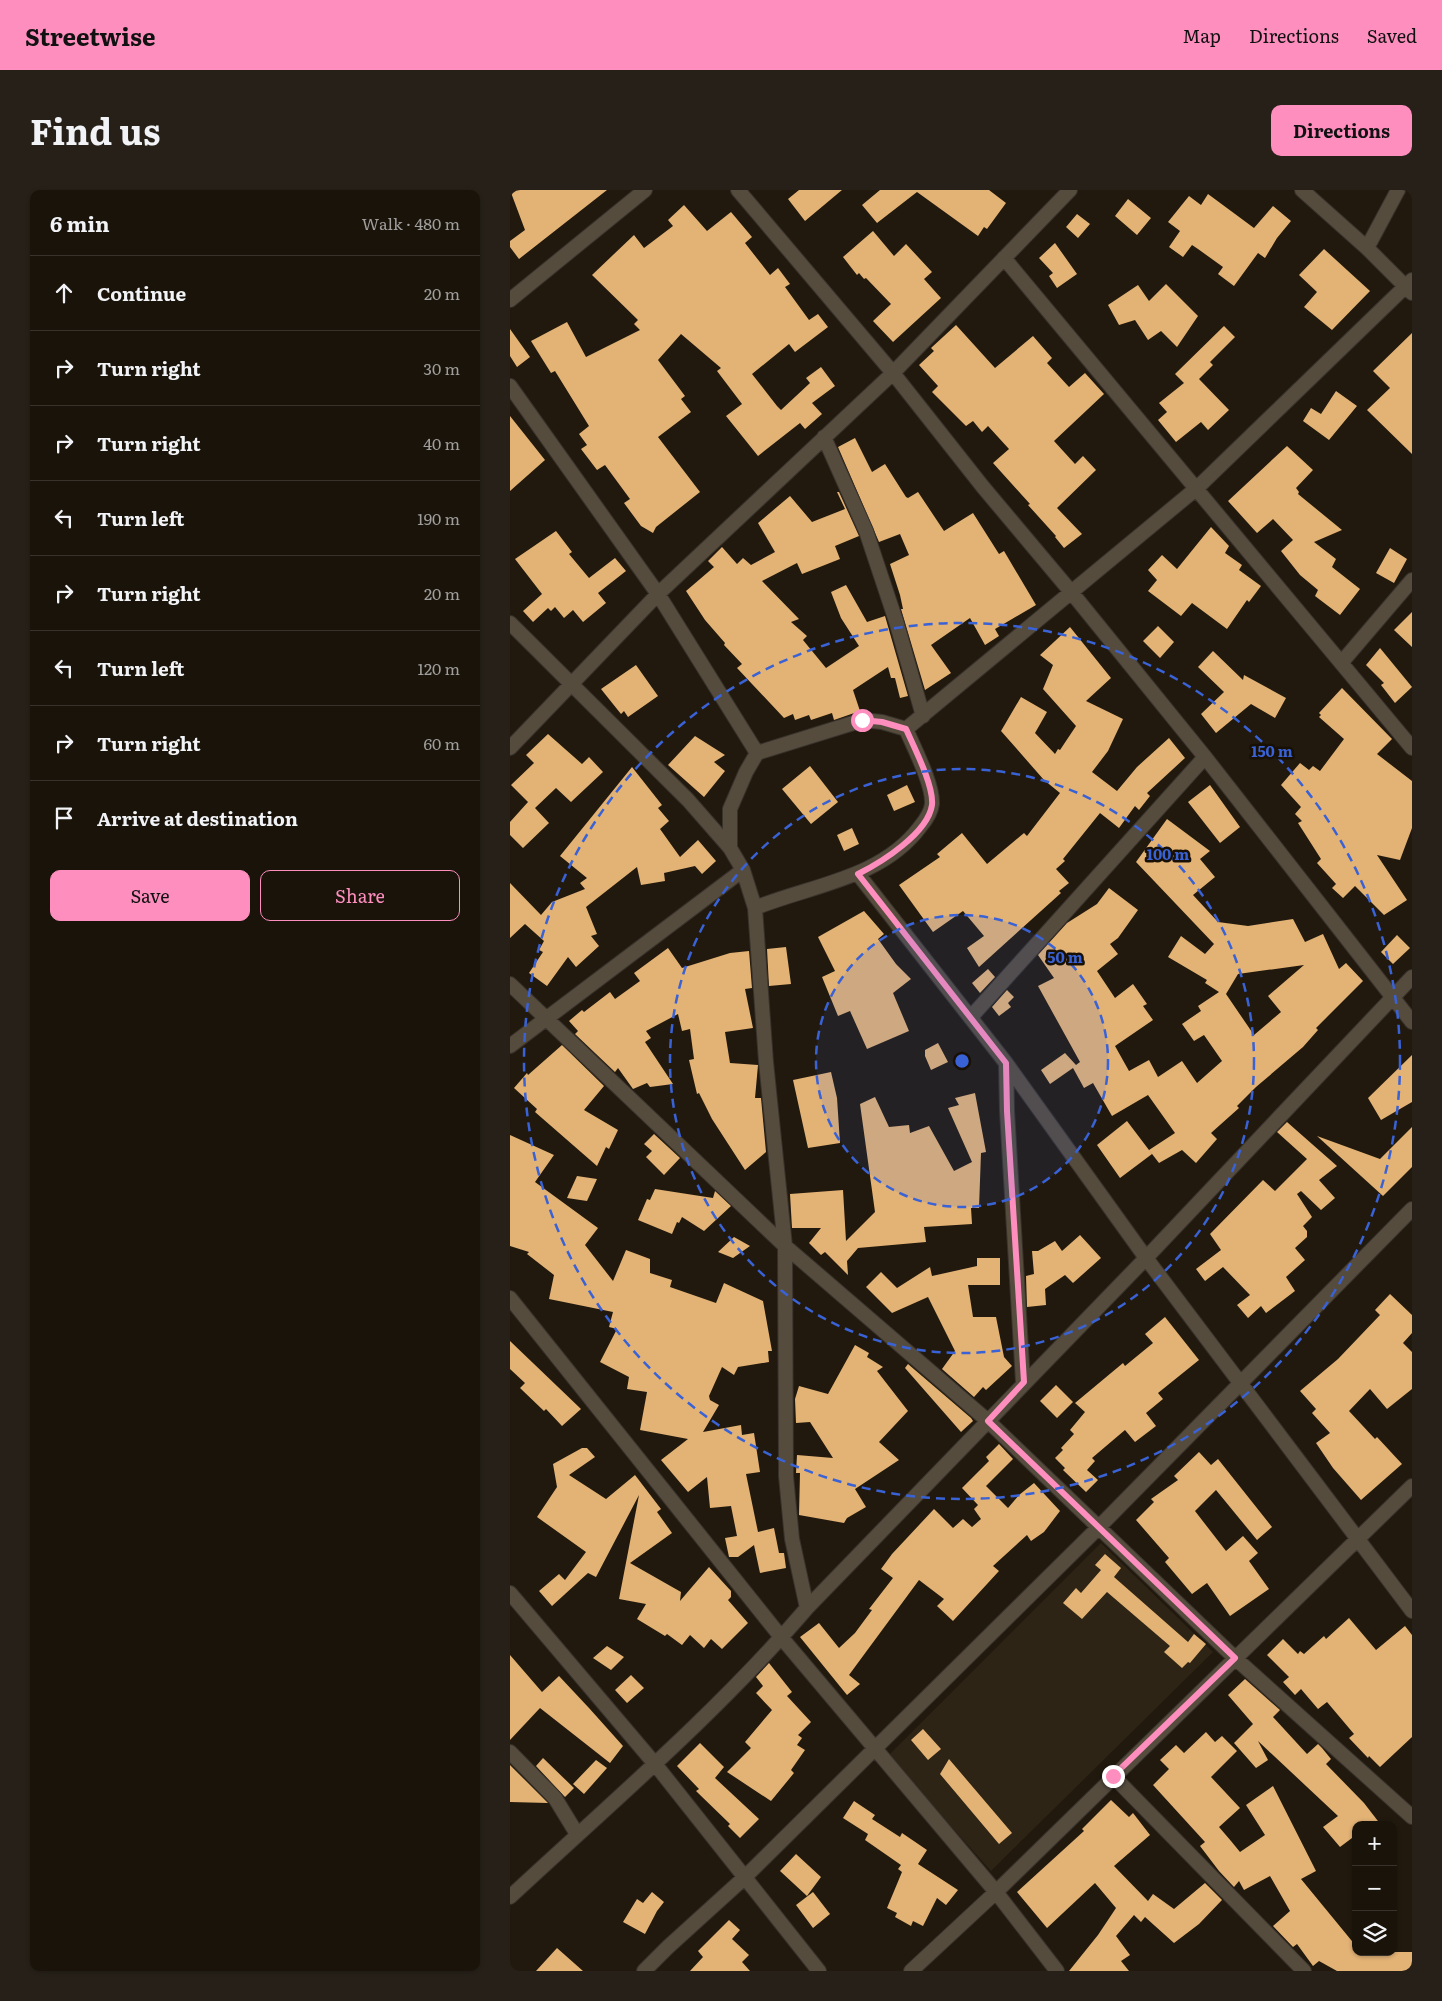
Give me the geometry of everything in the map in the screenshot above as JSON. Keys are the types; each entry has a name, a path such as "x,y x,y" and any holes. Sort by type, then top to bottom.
{"street":[{"path":"510,300 645,190"},
{"path":"738,190 893,373 983,487 1072,592 1205,757 1412,1022"},
{"path":"510,748 572,686 658,594 893,373 1070,190"},
{"path":"906,729 1197,488 1410,286 1302,190"},
{"path":"1367,248 1398,190"},
{"path":"1004,258 1412,748"},
{"path":"510,386 658,594 757,753"},
{"path":"824,437 866,531 896,621 922,716"},
{"path":"1342,662 1412,580"},
{"path":"510,623 688,800 730,848 743,870 756,908 766,1062 785,1246 786,1476 792,1539 807,1608"},
{"path":"730,848 730,809 746,772 757,753 862,720 882,722 906,729"},
{"path":"756,908 791,894 858,874 876,865 916,832 927,818 932,804 925,773 906,729"},
{"path":"971,1017 1205,757"},
{"path":"510,1046 743,870"},
{"path":"858,874 1006,1063 1146,1258 1412,1611"},
{"path":"510,1897 655,1764 781,1637 1024,1382 1146,1258 1412,977"},
{"path":"510,984 785,1246 988,1421 1235,1658 1412,1817"},
{"path":"1006,1063 1007,1111 1024,1382"},
{"path":"644,1971 744,1878 875,1750 1098,1528 1412,1209"},
{"path":"510,1298 781,1637 996,1892 1057,1971"},
{"path":"911,1971 996,1892 1412,1486"},
{"path":"510,1593 655,1764 819,1971"},
{"path":"510,1752 555,1798 577,1834"},
{"path":"1113,1776 1304,1971"}],"shaded area":[{"path":"1101,1543 1213,1652 991,1871 888,1756"}],"building":[{"path":"510,190 607,190 519,259 510,247 510,241 525,230"},
{"path":"799,190 842,190 805,221 788,199"},
{"path":"880,190 989,190 1006,203 987,229 984,227 978,236 917,192 877,223 862,205"},
{"path":"1208,194 1254,228 1273,206 1291,221 1277,238 1265,258 1258,253 1234,286 1218,274 1223,267 1192,245 1183,257 1169,247 1180,231 1168,222 1189,196 1201,205"},
{"path":"1128,199 1151,218 1137,235 1115,216"},
{"path":"684,205 707,231 731,212 752,237 745,243 770,275 778,268 790,284 785,287 809,320 818,314 828,327 795,352 789,344 752,374 777,406 781,410 810,383 806,378 821,367 835,386 812,403 822,414 805,429 800,423 758,456 726,416 742,404 717,371 721,368 681,334 658,360 685,396 681,399 691,412 658,437 700,492 656,527 653,533 641,526 624,503 630,499 605,465 597,470 581,449 587,445 579,434 589,426 555,371 551,373 531,341 567,322 586,357 640,330 634,324 638,320 592,275 634,235 644,248 673,226 668,220"},
{"path":"1077,214 1090,224 1078,238 1066,227"},
{"path":"873,231 894,256 906,244 932,272 924,279 941,298 893,342 873,321 891,304 866,278 864,279 859,273 857,275 843,257"},
{"path":"1055,243 1077,274 1057,288 1049,276 1053,273 1039,258"},
{"path":"1324,249 1370,291 1332,330 1304,307 1317,292 1299,275"},
{"path":"1166,284 1198,316 1177,347 1161,331 1148,340 1135,320 1119,325 1108,305 1138,285 1149,301"},
{"path":"956,325 995,368 1033,336 1052,358 1047,363 1069,387 1085,373 1104,394 1054,441 1075,464 1083,456 1096,470 1057,508 1082,534 1064,548 1056,536 1028,505 1030,504 993,463 1009,449 988,426 982,432 973,421 966,426 932,392 938,386 919,365 934,351 931,348"},
{"path":"1224,326 1235,337 1210,362 1213,365 1199,379 1229,410 1208,430 1201,422 1176,442 1158,420 1167,412 1159,403 1184,383 1175,374"},
{"path":"510,329 530,357 517,367 510,356"},
{"path":"1412,333 1412,454 1367,410 1390,388 1373,371"},
{"path":"1336,391 1357,406 1329,440 1303,421 1311,408 1321,414"},
{"path":"510,416 545,460 510,491"},
{"path":"855,438 872,472 885,464 906,497 908,498 918,492 944,531 973,513 999,554 1004,551 1036,605 995,629 999,636 985,645 970,618 931,645 951,673 925,690 890,564 909,555 900,534 879,542 838,447"},
{"path":"1287,446 1313,470 1296,488 1299,492 1298,494 1342,530 1314,542 1336,559 1332,567 1360,589 1340,615 1315,596 1318,590 1300,575 1281,551 1293,540 1273,519 1257,533 1228,501"},
{"path":"837,492 839,492 859,536 835,546 840,559 802,574 797,563 762,581 799,619 791,622 807,636 803,640 826,668 859,646 841,618 831,592 846,585 867,622 885,616 908,696 900,698 895,678 891,678 888,667 853,690 860,711 834,720 832,713 811,720 809,715 795,720 793,714 784,718 737,668 742,664 724,645 725,643 705,620 686,591 714,567 708,561 722,547 737,564 743,558 751,565 775,552 758,523 790,496 812,522 845,509"},
{"path":"1211,527 1229,546 1225,553 1242,565 1239,570 1261,586 1249,602 1247,600 1227,629 1192,603 1181,616 1148,591 1157,580 1148,570 1162,555 1177,569"},
{"path":"556,531 572,552 569,554 589,578 615,558 626,571 598,593 606,603 583,622 573,610 564,618 555,607 551,611 548,608 533,622 523,611 542,594 515,559"},
{"path":"1390,548 1407,559 1394,583 1376,573"},
{"path":"1412,612 1412,647 1394,630"},
{"path":"1158,626 1174,642 1160,658 1143,641"},
{"path":"1070,627 1111,678 1086,701 1123,719 1108,751 1092,772 1117,791 1137,767 1169,738 1185,758 1147,793 1150,796 1139,810 1135,806 1119,828 1100,813 1063,859 1065,861 1056,869 1069,883 1059,891 1061,893 979,967 967,948 984,936 963,911 933,932 899,885 940,857 937,854 962,833 987,864 1024,833 1027,836 1060,793 1044,780 1001,731 1021,697 1047,712 1035,733 1055,754 1058,749 1060,750 1076,726 1043,689 1053,665 1040,655"},
{"path":"1380,648 1412,687 1395,703 1381,685 1384,683 1366,665"},
{"path":"1213,651 1243,680 1244,675 1286,698 1275,718 1251,704 1216,733 1201,714 1224,692 1198,667"},
{"path":"636,665 658,696 628,717 624,711 621,714 601,689"},
{"path":"1342,688 1392,739 1377,754 1412,781 1412,828 1400,860 1377,855 1407,900 1384,915 1355,886 1343,898 1332,888 1336,884 1317,863 1321,859 1298,823 1302,821 1295,814 1301,807 1281,785 1300,763 1309,770 1313,766 1320,771 1344,739 1319,717 1321,715 1319,713"},
{"path":"548,734 582,764 589,757 603,772 571,802 556,788 535,808 549,823 523,848 510,835 510,822 528,802 511,785 534,763 526,755"},
{"path":"695,736 725,755 714,762 725,771 704,797 668,765"},
{"path":"810,766 838,802 811,824 782,789"},
{"path":"632,767 662,805 658,808 669,821 660,829 680,857 698,840 716,861 702,874 695,866 664,873 665,881 641,885 637,867 586,907 597,934 591,936 599,946 576,967 568,957 547,986 529,973 543,952 539,950 544,941 525,924 510,938 510,883 541,915 552,902 585,889 580,883 587,878 560,856"},
{"path":"907,785 915,802 894,811 887,795"},
{"path":"1210,785 1240,827 1220,843 1188,802"},
{"path":"1167,819 1210,851 1200,859 1215,877 1193,895 1218,922 1248,926 1293,919 1305,942 1323,934 1339,969 1346,963 1363,981 1316,1028 1318,1030 1303,1047 1256,1087 1237,1106 1239,1108 1211,1133 1217,1139 1196,1163 1182,1150 1159,1163 1149,1150 1175,1133 1148,1095 1112,1116 1093,1083 1084,1088 1073,1068 1050,1084 1041,1070 1065,1053 1076,1065 1080,1062 1038,986 1054,978 1038,955 1067,923 1097,904 1109,888 1138,910 1118,938 1110,944 1118,954 1097,971 1115,998 1133,984 1147,1004 1143,1006 1153,1020 1115,1046 1129,1071 1149,1060 1158,1077 1182,1061 1197,1083 1222,1061 1204,1035 1194,1041 1182,1024 1201,1011 1198,1006 1219,992 1205,983 1207,980 1168,957 1181,936 1205,954 1214,944 1136,862","holes":["1304,965 1268,996 1281,1012 1254,1035 1226,994 1238,974"]},
{"path":"852,828 859,844 844,851 837,835"},
{"path":"864,911 884,934 878,939 896,964 911,979 893,993 909,1031 867,1049 850,1011 838,1016 822,977 835,971 818,937"},
{"path":"1397,935 1410,948 1393,964 1381,952"},
{"path":"786,947 791,984 769,986 767,949"},
{"path":"668,948 682,968 730,953 749,951 752,988 745,989 753,1028 725,1032 730,1063 758,1065 755,1098 761,1098 766,1152 745,1170 712,1119 699,1093 697,1094 689,1060 694,1059 690,1029 682,1031 678,1014 646,1031 651,1038 645,1042 673,1084 650,1087 647,1083 633,1089 618,1068 615,1072 575,1034 578,1031 569,1021 610,992 615,999 640,981 634,973"},
{"path":"988,969 995,977 980,993 972,983"},
{"path":"1007,990 1014,997 1008,1003 1011,1007 999,1016 992,1007"},
{"path":"938,1043 948,1062 931,1070 925,1056 925,1050"},
{"path":"562,1045 604,1086 584,1110 618,1130 609,1149 606,1147 597,1166 535,1112 537,1109 514,1088 527,1073 528,1075"},
{"path":"1412,1055 1412,1102 1381,1120 1368,1098"},
{"path":"831,1072 837,1098 840,1143 808,1148 793,1080"},
{"path":"975,1093 986,1152 981,1153 979,1208 971,1208 972,1224 924,1227 926,1242 858,1248 847,1261 848,1275 825,1252 821,1255 809,1243 821,1228 792,1228 790,1194 843,1190 846,1241 875,1212 860,1104 875,1097 889,1127 909,1125 910,1133 929,1126 954,1171 972,1162 948,1108 959,1105 955,1098"},
{"path":"1127,1121 1152,1154 1120,1178 1097,1145"},
{"path":"1287,1122 1337,1166 1319,1180 1335,1198 1321,1210 1301,1191 1297,1194 1312,1217 1303,1226 1307,1231 1307,1237 1295,1248 1305,1260 1286,1277 1295,1291 1266,1313 1261,1306 1248,1318 1237,1305 1250,1295 1223,1267 1205,1281 1196,1269 1221,1250 1210,1234 1263,1180 1275,1191 1307,1159 1277,1132"},
{"path":"1412,1127 1412,1167 1383,1196 1317,1136 1380,1159"},
{"path":"654,1134 680,1158 664,1175 646,1157 652,1151 644,1144"},
{"path":"510,1135 554,1155 535,1182 598,1228 585,1245 613,1281 626,1250 650,1259 650,1273 672,1280 670,1287 716,1303 724,1283 763,1301 772,1351 768,1351 769,1362 738,1367 734,1375 722,1367 709,1396 710,1400 719,1405 703,1432 741,1425 742,1435 754,1433 760,1472 746,1474 758,1532 774,1528 779,1553 784,1553 786,1568 760,1573 754,1545 738,1557 729,1557 725,1538 737,1536 731,1506 710,1508 707,1477 688,1492 661,1460 688,1439 640,1430 647,1392 627,1389 629,1377 600,1362 617,1329 609,1327 613,1312 549,1299 554,1275 527,1254 529,1252 510,1246"},
{"path":"577,1176 597,1179 587,1201 567,1198"},
{"path":"655,1189 713,1198 715,1191 731,1206 704,1231 682,1217 679,1223 677,1222 672,1234 638,1220 647,1199 650,1200"},
{"path":"1080,1235 1101,1258 1073,1283 1065,1275 1045,1289 1046,1305 1027,1307 1026,1276 1034,1274 1032,1251 1038,1251 1055,1241 1062,1251"},
{"path":"734,1237 750,1246 733,1258 718,1252"},
{"path":"977,1258 1000,1258 1000,1285 968,1285 973,1317 996,1317 1004,1357 1012,1366 986,1390 983,1387 974,1397 942,1369 955,1351 928,1297 892,1313 866,1287 881,1272 897,1288 930,1267 932,1276 977,1266"},
{"path":"1390,1294 1412,1315 1412,1333 1403,1343 1412,1352 1412,1389 1387,1409 1370,1389 1349,1411 1402,1464 1361,1500 1333,1468 1316,1443 1330,1433 1312,1413 1316,1409 1300,1391 1338,1359 1380,1315 1375,1310"},
{"path":"1165,1317 1199,1360 1158,1393 1163,1399 1146,1413 1156,1426 1135,1442 1125,1430 1092,1458 1095,1461 1087,1470 1098,1480 1086,1492 1063,1470 1065,1468 1055,1458 1063,1450 1061,1448 1074,1434 1070,1430 1085,1412 1075,1403 1123,1363 1125,1366 1153,1343 1145,1334"},
{"path":"510,1341 581,1409 562,1426 546,1409 544,1411 520,1388 525,1383 510,1369"},
{"path":"855,1345 869,1353 867,1357 883,1367 877,1371 908,1411 879,1442 899,1460 855,1489 866,1507 847,1518 844,1523 799,1515 800,1473 796,1473 797,1455 833,1458 810,1422 796,1423 795,1399 799,1386 828,1394"},
{"path":"908,1364 973,1421 961,1432 905,1368"},
{"path":"1056,1385 1073,1402 1057,1418 1040,1401"},
{"path":"999,1444 1013,1459 986,1486 1008,1508 1019,1495 1034,1483 1060,1511 1044,1532 1031,1541 1027,1535 993,1566 999,1571 953,1621 937,1606 944,1599 919,1580 849,1675 860,1684 847,1695 800,1637 819,1623 839,1648 855,1633 872,1610 869,1609 893,1578 881,1569 892,1554 934,1509 953,1528 963,1519 972,1527 981,1519 974,1509 978,1505 962,1488 989,1461 986,1457"},
{"path":"582,1448 587,1448 595,1457 569,1475 606,1499 635,1475 661,1509 657,1512 672,1533 630,1563 681,1592 680,1601 709,1567 731,1591 731,1597 728,1600 748,1623 722,1649 711,1639 704,1648 690,1635 682,1645 667,1634 665,1636 637,1619 646,1604 619,1599 639,1495 596,1577 588,1573 552,1606 539,1591 559,1574 565,1580 586,1552 537,1517 557,1487 553,1464"},
{"path":"1199,1452 1211,1465 1218,1459 1272,1527 1257,1540 1216,1490 1195,1511 1226,1551 1243,1536 1258,1553 1249,1561 1269,1589 1230,1616 1207,1583 1192,1594 1165,1562 1169,1558 1136,1520 1154,1502 1151,1499 1178,1480 1174,1476"},
{"path":"1105,1554 1121,1568 1114,1577 1188,1642 1194,1634 1206,1644 1190,1663 1188,1662 1182,1668 1164,1652 1170,1646 1107,1592 1082,1619 1063,1603 1076,1588 1081,1593 1101,1570 1095,1565"},
{"path":"1349,1618 1376,1650 1405,1626 1412,1635 1412,1737 1380,1767 1369,1756 1368,1758 1349,1738 1354,1734 1327,1702 1318,1709 1301,1689 1295,1695 1283,1682 1289,1677 1267,1655 1283,1639 1298,1654 1300,1651 1304,1654 1324,1636 1326,1639"},
{"path":"607,1646 624,1657 611,1670 593,1658"},
{"path":"510,1655 542,1692 559,1676 589,1708 623,1746 610,1763 540,1708 510,1740"},
{"path":"769,1663 792,1692 787,1696 811,1722 798,1735 802,1738 797,1745 805,1750 791,1770 794,1773 771,1801 727,1772 751,1748 745,1742 772,1710 756,1693 763,1686 756,1677"},
{"path":"631,1675 644,1688 627,1703 615,1690"},
{"path":"1245,1679 1280,1710 1273,1717 1307,1754 1318,1744 1322,1748 1331,1759 1326,1764 1364,1803 1378,1821 1352,1821 1352,1838 1340,1847 1323,1827 1338,1816 1258,1741 1268,1760 1256,1768 1234,1743 1253,1724 1228,1695"},
{"path":"923,1729 941,1749 928,1760 911,1740"},
{"path":"1206,1732 1215,1742 1222,1736 1237,1751 1211,1777 1240,1808 1219,1827 1240,1852 1265,1835 1246,1805 1273,1786 1316,1871 1301,1879 1352,1941 1352,1956 1397,1956 1397,1952 1412,1952 1412,1971 1337,1971 1319,1961 1313,1966 1297,1944 1293,1947 1273,1926 1290,1911 1270,1876 1244,1890 1239,1881 1234,1887 1200,1846 1205,1842 1153,1785 1169,1769 1160,1760 1176,1745 1184,1753"},
{"path":"700,1743 724,1767 715,1778 759,1819 740,1838 728,1826 730,1824 696,1791 699,1789 677,1766"},
{"path":"543,1758 574,1788 565,1797 536,1766"},
{"path":"949,1759 1012,1833 999,1844 940,1774"},
{"path":"596,1760 607,1768 584,1794 573,1784"},
{"path":"510,1765 548,1803 510,1802"},
{"path":"1111,1800 1129,1817 1133,1813 1150,1835 1114,1866 1148,1901 1153,1894 1174,1909 1205,1883 1222,1900 1199,1924 1174,1943 1145,1917 1141,1922 1134,1915 1116,1936 1130,1955 1121,1961 1129,1971 1069,1971 1098,1935 1116,1908 1095,1883 1047,1928 1017,1892 1084,1831 1082,1829"},
{"path":"854,1801 875,1815 872,1819 900,1837 902,1833 927,1850 918,1864 958,1890 946,1905 937,1898 923,1926 913,1921 911,1926 895,1917 897,1913 887,1908 902,1872 898,1869 901,1865 865,1840 868,1834 843,1818"},
{"path":"796,1854 821,1877 807,1896 780,1871"},
{"path":"652,1892 664,1902 645,1934 623,1922 637,1899 643,1903"},
{"path":"813,1892 830,1914 813,1928 796,1905"},
{"path":"729,1920 740,1930 732,1939 749,1955 742,1962 750,1971 690,1971 703,1957 698,1951"},
{"path":"557,1948 583,1971 536,1971"}],"route":[{"path":"862,720 882,722 906,729 925,773 932,804 927,818 916,832 896,851 876,865 858,874 1006,1063 1007,1111 1024,1382 988,1421 1235,1658 1113,1776"}]}
